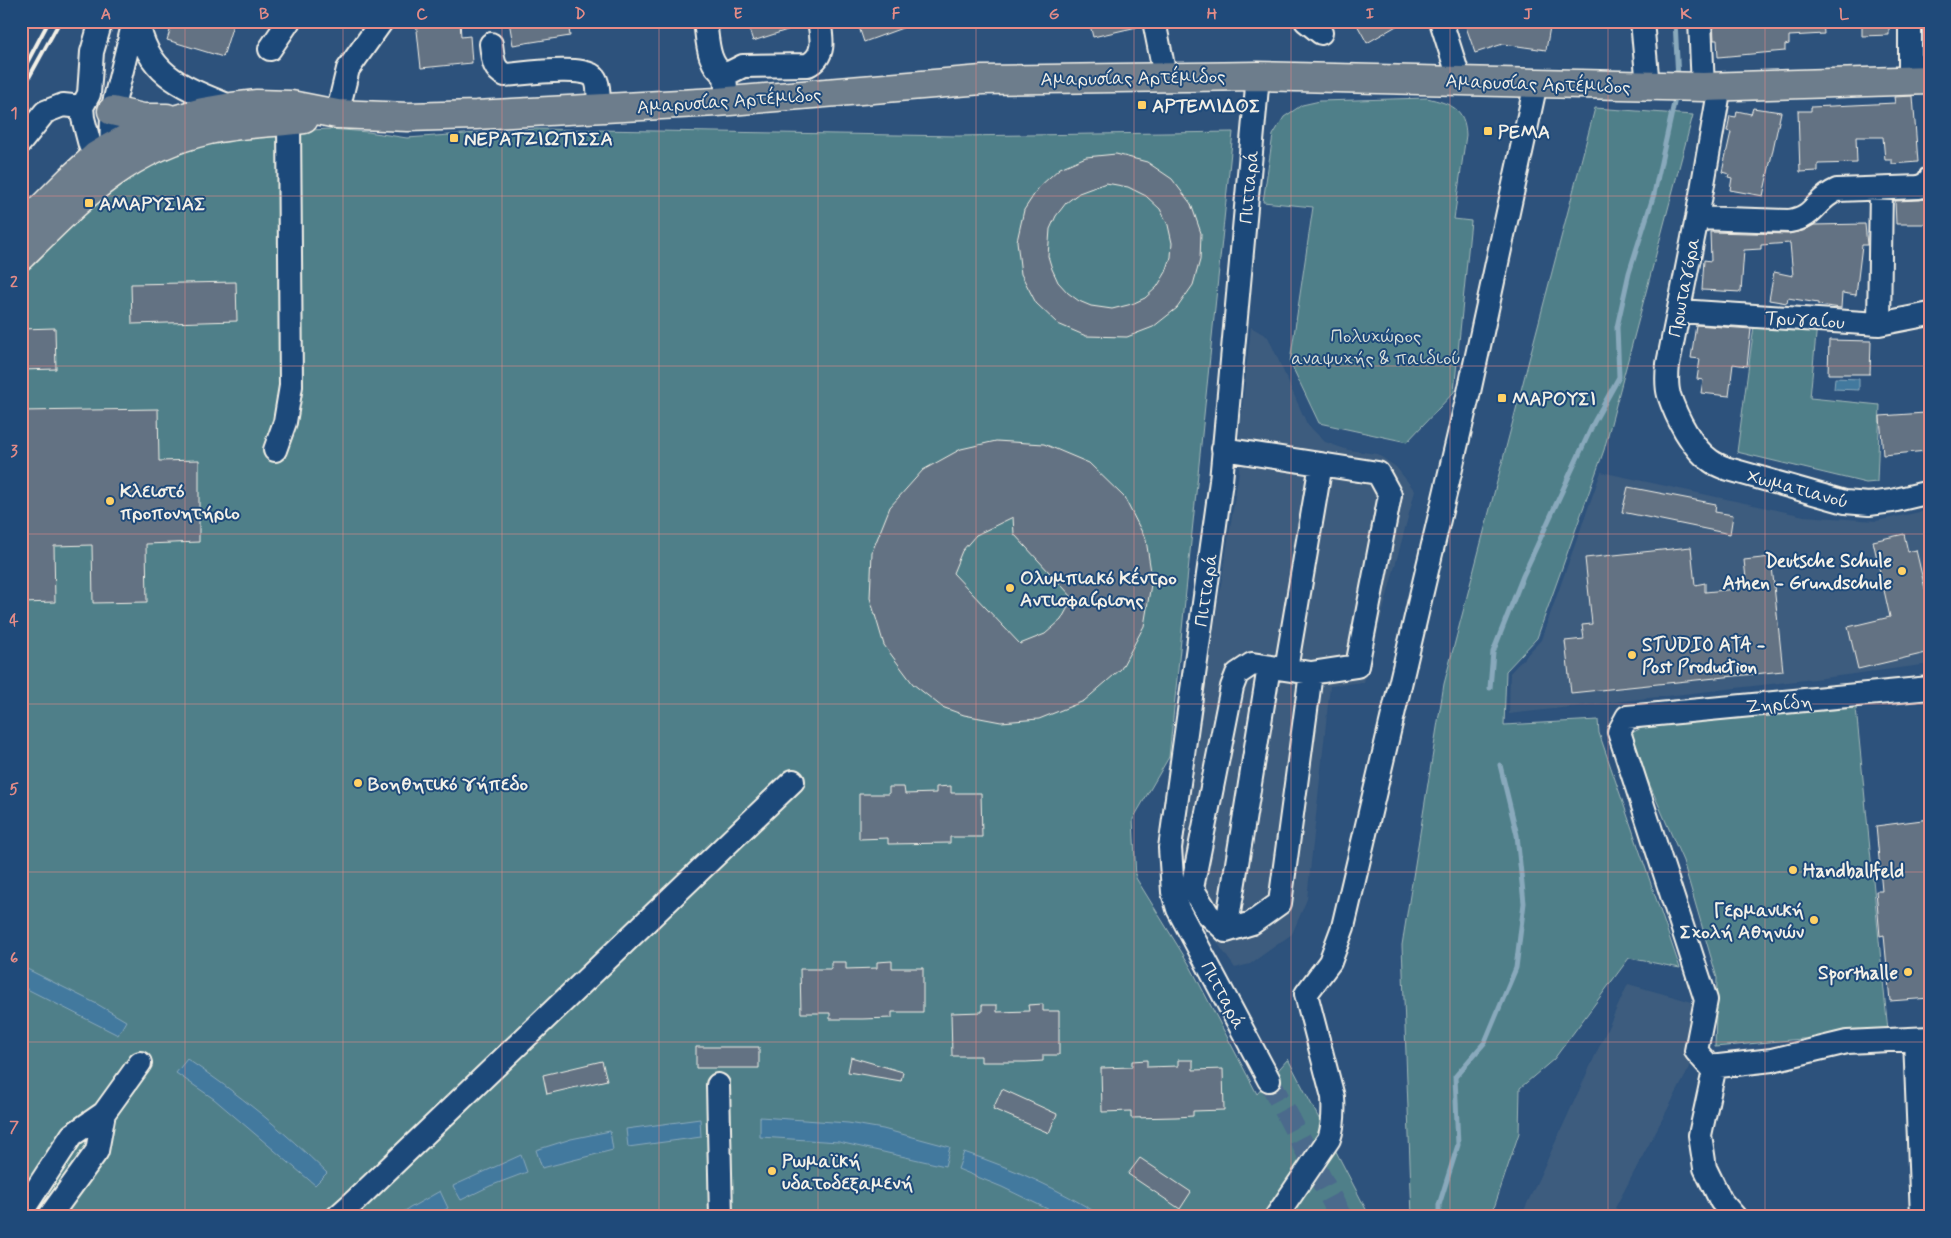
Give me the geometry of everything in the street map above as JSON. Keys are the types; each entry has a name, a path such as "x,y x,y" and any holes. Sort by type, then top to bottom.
{"main road":[{"name":"Αμαρυσίας Αρτέμιδος","path":"184,117 257,104 291,105 337,114 408,117 599,108 726,88 1165,76 1258,76 1684,86 1920,80"},
{"path":"112,111 143,118 184,117"},
{"name":"Αμαρυσίας Αρτέμιδος","path":"106,159 157,147 191,135 233,126 337,114"},
{"path":"21,230 135,134 184,117"},
{"path":"21,256 106,159"}],"street":[{"path":"101,21 92,52 83,118 90,145 106,159"},
{"path":"106,159 112,111 136,21"},
{"path":"136,21 144,45 162,72 185,88 232,107"},
{"path":"270,49 289,21"},
{"path":"337,114 348,69 382,21"},
{"path":"705,21 710,56 726,88 743,66 808,65 813,63 822,50 823,41 819,21"},
{"path":"1154,21 1165,76"},
{"path":"1441,21 1460,81"},
{"name":"Πρωταγόρα","path":"1642,21 1684,86"},
{"name":"Πρωταγόρα","path":"1700,21 1684,86 1697,218 1668,364 1667,379 1669,395 1683,427 1697,448 1710,461 1725,468"},
{"path":"1910,21 1920,80"},
{"path":"491,44 494,67 505,75 575,70 588,72 594,77 597,84 599,108"},
{"name":"Πιτταρά","path":"1258,76 1221,481 1172,826 1170,872 1178,909 1269,1080"},
{"path":"1276,1217 1330,1139 1334,1114 1333,1097 1306,994 1330,962 1343,927 1467,401 1536,83"},
{"path":"21,142 45,112 63,105 86,100 98,102 112,111"},
{"path":"275,450 285,422 291,386 289,121"},
{"path":"1697,218 1794,220 1809,214 1827,194 1837,190 1918,187 1929,180"},
{"path":"1879,324 1881,189"},
{"name":"Τρυγαίου","path":"1679,311 1879,324 1930,314"},
{"path":"1224,449 1378,473 1390,495 1356,666 1311,673 1252,664 1236,674 1192,888 1208,914 1226,931"},
{"path":"1226,931 1321,464"},
{"name":"Χωματιανού","path":"1725,468 1845,502 1869,504 1930,492"},
{"path":"1226,931 1252,923 1280,903 1311,673"},
{"name":"Ζηρίδη","path":"1715,1066 1710,1066 1696,1052 1706,1000 1619,732 1627,717 1930,688"},
{"path":"336,1217 356,1200 793,781"},
{"path":"1734,1217 1721,1201 1705,1168 1700,1135 1715,1066 1772,1060 1847,1042 1923,1038 1922,1217"},
{"path":"21,1213 72,1136 104,1113 140,1062"},
{"path":"718,1085 722,1217"},
{"path":"49,1217 97,1151 104,1113"}],"shaded area":[{"path":"1251,327 1268,337 1307,424 1325,442 1348,450 1377,454 1396,467 1415,491 1364,682 1330,686 1307,899 1292,934 1250,964 1235,968 1186,898 1178,852 1239,472 1240,427"},
{"path":"1835,378 1859,379 1859,390 1834,389"},
{"path":"1601,472 1804,516 1876,521 1930,510 1930,664 1509,714 1510,673 1541,640"},
{"path":"21,966 97,1004 126,1021 118,1035 21,986"},
{"path":"1628,984 1692,1002 1690,1067 1615,1208 1631,1217 1521,1217"},
{"path":"187,1059 260,1113 327,1173 315,1185 214,1099 176,1073"},
{"path":"760,1117 848,1123 883,1129 950,1147 945,1166 839,1142 760,1137"},
{"path":"700,1119 701,1137 628,1147 626,1129"},
{"path":"610,1131 613,1150 542,1168 536,1150 571,1139"},
{"path":"964,1152 1035,1180 1070,1197 1103,1217 1064,1217 1002,1187 958,1169"},
{"path":"521,1155 527,1172 490,1186 461,1200 453,1186"},
{"path":"440,1191 448,1208 433,1217 394,1217"}],"green space":[{"name":"Πολυχώρος αναψυχής & παιδιού","path":"1427,98 1450,105 1460,113 1463,119 1466,135 1454,219 1471,221 1454,392 1407,442 1319,423 1290,362 1313,207 1263,202 1273,135 1284,117 1302,105 1320,101"},
{"path":"1595,108 1693,115 1604,450 1537,638 1506,671 1504,725 1598,720 1599,733 1680,968 1629,958 1554,1059 1520,1088 1519,1133 1491,1217 1412,1217 1402,945 1444,684"},
{"path":"330,129 407,138 536,129 958,136 1233,132 1169,757 1133,819 1136,878 1189,964 1257,1094 1288,1059 1370,1217 21,1217 21,271 110,187 168,156 239,134"},
{"path":"1755,319 1817,324 1810,398 1880,405 1877,482 1866,483 1737,452"},
{"name":"Γερμανική Σχολή Αθηνών","path":"1856,708 1888,1031 1715,1047 1717,978 1683,861 1628,735 1647,725"}],"building":[{"path":"173,21 234,21 223,57 167,40"},
{"path":"416,21 460,21 461,37 470,36 472,63 421,68"},
{"path":"509,21 568,21 570,36 513,45"},
{"path":"746,21 806,21 806,24 753,41"},
{"path":"857,21 916,21 916,23 864,42"},
{"path":"1089,21 1136,21 1137,27 1093,37"},
{"path":"1355,21 1405,21 1367,43"},
{"path":"1464,21 1551,21 1546,50 1503,44 1475,53"},
{"path":"1713,21 1823,21 1824,34 1789,36 1789,44 1785,45 1785,51 1718,57 1717,40 1714,40"},
{"path":"1862,21 1889,21 1889,35 1862,36"},
{"path":"1913,96 1918,162 1892,164 1892,160 1885,160 1883,137 1856,137 1857,163 1818,164 1818,171 1800,172 1798,111 1811,111 1811,107 1895,103 1894,97"},
{"path":"1753,108 1781,112 1763,196 1730,190 1732,178 1728,177 1729,174 1722,172 1731,132 1727,131 1730,116 1736,117 1737,111 1751,114"},
{"path":"1116,154 1147,162 1172,179 1191,204 1201,233 1200,260 1193,285 1177,308 1153,327 1127,337 1086,336 1058,324 1036,303 1021,274 1017,241 1024,210 1039,187 1060,168 1086,157","holes":["1106,183 1128,187 1146,196 1160,209 1168,225 1172,243 1171,257 1166,272 1157,287 1145,298 1132,304 1112,309 1091,306 1079,301 1058,282 1048,256 1050,229 1056,216 1066,203 1079,193"]},
{"path":"1930,197 1930,224 1896,224 1895,201 1920,200"},
{"path":"1865,224 1867,245 1862,245 1856,295 1842,293 1841,308 1788,298 1787,303 1769,300 1774,272 1793,276 1790,243 1761,245 1761,249 1744,250 1741,292 1702,290 1704,260 1711,261 1710,232 1789,234 1803,231 1814,225"},
{"path":"236,282 237,321 132,324 131,284"},
{"path":"1696,325 1751,329 1747,366 1733,364 1729,396 1701,393 1703,380 1697,379 1700,359 1691,358"},
{"path":"55,328 56,369 21,370 21,329"},
{"path":"1829,340 1871,341 1870,374 1828,374"},
{"name":"Κλειστό προπονητήριο","path":"158,409 159,461 199,460 199,542 146,544 147,602 93,603 92,545 54,546 55,602 21,603 21,411"},
{"path":"1925,413 1927,451 1883,455 1880,416"},
{"name":"Ολυμπιακό Κέντρο Αντισφαίρισης","path":"996,441 1044,444 1089,463 1124,497 1146,540 1152,578 1144,626 1121,669 1084,701 1039,719 1001,722 964,715 942,707 913,684 884,645 870,598 872,552 890,507 923,470 961,449","holes":["1013,517 1014,534 1073,598 1061,620 1045,634 1020,644 953,573 962,551 976,535"]},
{"path":"1628,487 1716,504 1715,512 1733,515 1730,534 1622,512"},
{"path":"1904,534 1908,552 1916,550 1930,610 1930,652 1858,669 1848,627 1890,617 1873,541"},
{"path":"1691,547 1695,585 1705,583 1705,592 1747,588 1744,560 1771,557 1783,671 1571,693 1565,641 1584,639 1582,625 1592,624 1585,558"},
{"path":"951,786 951,793 981,793 982,837 950,837 950,843 888,844 888,838 859,839 859,794 889,794 889,787 904,787 905,794 936,793 936,787"},
{"path":"1930,819 1930,998 1890,1001 1884,935 1880,936 1876,891 1882,891 1876,826"},
{"path":"892,961 892,968 923,968 923,1012 892,1012 892,1018 862,1019 830,1019 830,1013 801,1013 800,969 831,969 831,962 846,962 846,969 877,968 877,962"},
{"path":"1043,1004 1043,1011 1059,1011 1059,1055 1043,1055 1043,1061 1026,1062 981,1062 981,1056 952,1056 951,1013 982,1012 982,1005 997,1005 997,1012 1029,1011 1028,1005"},
{"path":"696,1047 759,1047 759,1068 696,1068"},
{"path":"851,1057 903,1072 901,1081 848,1072"},
{"path":"1147,1060 1147,1067 1178,1066 1178,1060 1193,1060 1193,1070 1223,1069 1224,1110 1193,1111 1193,1116 1131,1118 1131,1111 1102,1112 1101,1068 1132,1067 1132,1061"},
{"path":"602,1061 607,1080 547,1094 543,1075"},
{"path":"1002,1089 1057,1114 1049,1133 993,1109"},
{"path":"1140,1158 1191,1192 1180,1209 1128,1174"}],"waterway":[{"path":"1675,21 1678,79"},
{"path":"1490,688 1493,652 1523,576 1594,422 1619,377 1617,327 1629,273 1654,194 1676,94"},
{"path":"1439,1217 1439,1205 1458,1145 1455,1077 1485,1042 1516,968 1524,903 1517,835 1500,765"}],"tunnel":[{"path":"1269,1080 1341,1217"}],"railway":[{"path":"21,74 49,21"},
{"path":"21,92 60,21"}],"place":[{"name":"ΑΡΤΕΜΙΔΟΣ","path":"1142,105"},
{"name":"ΡΕΜΑ","path":"1488,131"},
{"name":"ΝΕΡΑΤΖΙΩΤΙΣΣΑ","path":"454,138"},
{"name":"ΑΜΑΡΥΣΙΑΣ","path":"89,203"},
{"name":"ΜΑΡΟΥΣΙ","path":"1502,398"},
{"name":"Κλειστό προπονητήριο","path":"110,501"},
{"name":"Deutsche Schule Athen - Grundschule","path":"1902,571"},
{"name":"Ολυμπιακό Κέντρο Αντισφαίρισης","path":"1010,588"},
{"name":"STUDIO ATA - Post Production","path":"1632,655"},
{"name":"Βοηθητικό γήπεδο","path":"358,783"},
{"name":"Handballfeld","path":"1793,870"},
{"name":"Γερμανική Σχολή Αθηνών","path":"1814,920"},
{"name":"Sporthalle","path":"1908,972"},
{"name":"Ρωμαϊκή υδατοδεξαμενή","path":"772,1171"}]}
